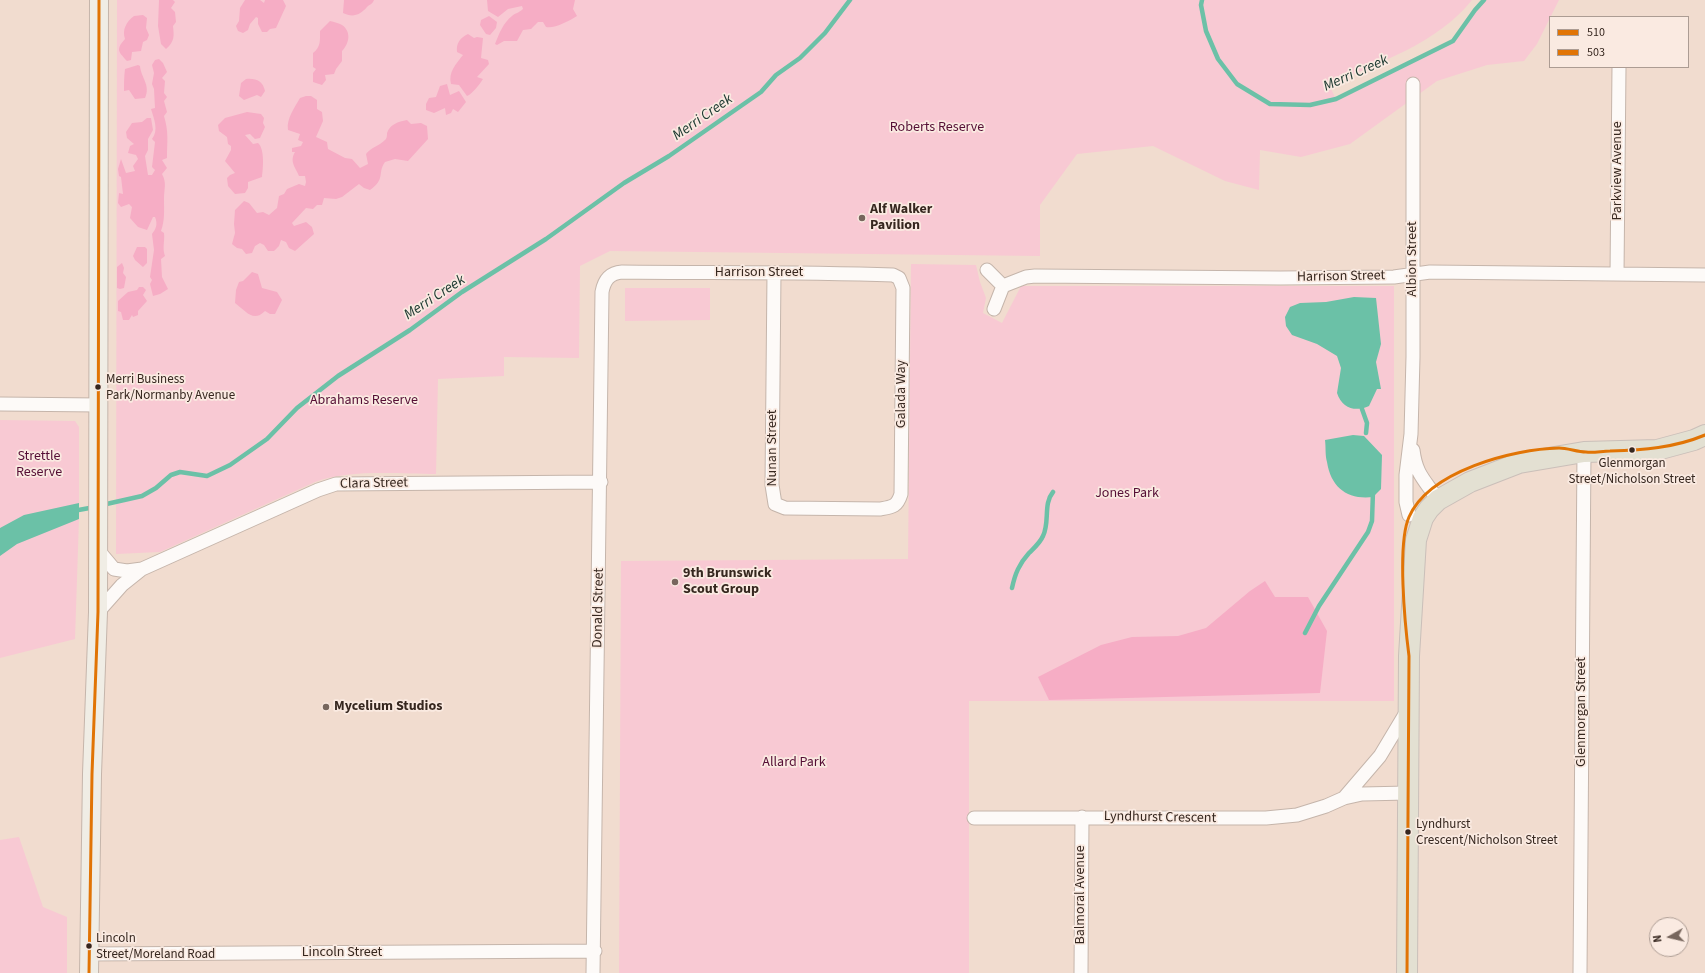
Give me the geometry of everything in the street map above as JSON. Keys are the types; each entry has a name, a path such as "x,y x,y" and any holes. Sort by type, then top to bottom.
{"main road":[{"path":"89,973 92,774 98,612 99,0"},
{"path":"1409,515 1420,500 1503,468 1537,458 1584,452 1656,450 1705,436"},
{"name":"Albion Street","path":"1407,973 1409,656 1416,540 1423,518 1435,495"},
{"name":"Albion Street","path":"1409,515 1404,540 1404,562 1405,613 1409,656"}],"street":[{"name":"Parkview Avenue","path":"1617,274 1618,68"},
{"name":"Albion Street","path":"1409,515 1406,502 1406,475 1411,434 1413,84"},
{"path":"986,270 1003,286 994,309"},
{"name":"Harrison Street","path":"618,272 893,275 899,278"},
{"name":"Donald Street","path":"593,973 595,951 602,292 605,281 618,272"},
{"name":"Harrison Street","path":"1003,286 1026,276 1280,278 1394,277 1430,272 1705,275"},
{"name":"Nunan Street","path":"774,273 772,485 775,504 785,508 894,507"},
{"name":"Galada Way","path":"894,507 899,502 901,494 903,288 899,278"},
{"path":"0,404 99,405"},
{"name":"Albion Street","path":"1411,434 1415,466 1435,495"},
{"name":"Glenmorgan Street","path":"1580,973 1584,452"},
{"name":"Clara Street","path":"98,612 122,585 142,569 318,490 336,484 601,482"},
{"name":"Clara Street","path":"98,546 114,569 127,571 142,569"},
{"name":"Lyndhurst Crescent","path":"1344,798 1380,756 1408,708"},
{"name":"Lyndhurst Crescent","path":"974,818 1273,818 1298,815 1326,806 1344,798 1362,794 1408,793"},
{"name":"Balmoral Avenue","path":"1081,973 1082,817"},
{"name":"Donald Street","path":"595,951 597,973"},
{"name":"Lincoln Street","path":"89,954 595,951"}],"green space":[{"path":"117,0 1472,0 1442,29 1425,40 1387,60 1329,85 1336,99 1453,41 1484,0 1559,0 1551,16 1549,16 1549,20 1537,44 1524,61 1487,65 1437,81 1350,144 1301,157 1260,150 1259,190 1225,181 1153,146 1077,154 1040,205 1040,256 610,251 580,266 579,358 504,357 504,376 438,379 436,474 374,473 343,475 328,478 315,482 160,552 116,554"},
{"path":"911,264 976,265 986,298 983,313 1002,323 1021,286 1394,286 1394,701 969,701 969,973 619,973 621,561 908,559"},
{"path":"625,288 710,288 710,320 625,321"},
{"name":"Strettle Reserve","path":"0,420 75,421 79,427 79,519 75,639 0,658"},
{"path":"19,837 43,907 67,917 67,973 0,973 0,840"}],"shaded area":[{"path":"159,0 173,0 175,2 171,8 175,12 176,22 173,26 174,33 171,43 166,49 161,44 158,26"},
{"path":"245,0 260,0 264,3 265,0 283,0 286,6 276,28 270,29 267,32 262,32 258,24 258,18 256,17 250,24 248,30 243,33 238,31 236,26 239,21 240,8"},
{"path":"344,0 374,0 372,4 362,12 356,15 347,15 343,13"},
{"path":"487,0 575,0 573,9 577,16 553,27 546,27 543,22 538,22 531,29 523,30 517,41 504,41 497,45 495,44 506,22 513,15 523,9 522,6 508,9 498,17 488,11"},
{"path":"143,15 147,18 146,28 149,35 147,40 143,42 141,51 132,52 131,60 127,61 119,51 120,46 125,39 125,26 134,16"},
{"path":"489,16 497,22 496,28 490,35 486,34 480,25 481,20"},
{"path":"330,21 342,25 345,28 348,34 348,42 342,51 342,61 334,74 325,75 326,80 322,85 313,82 313,73 316,69 313,67 313,53 319,46 320,31"},
{"path":"468,34 474,38 483,38 481,58 488,60 489,64 477,77 483,79 482,81 467,96 459,85 451,84 450,80 453,68 463,55 457,52 458,43"},
{"path":"159,59 163,63 167,72 162,78 165,81 164,93 167,97 164,101 167,112 164,116 167,127 167,158 162,160 167,168 162,174 165,186 164,219 161,231 164,233 165,256 161,259 162,277 168,289 153,296 150,284 152,280 150,277 154,250 152,234 155,230 156,220 155,217 153,217 147,230 138,227 130,218 132,207 129,204 121,207 118,203 119,193 123,194 121,177 119,176 118,169 121,159 126,173 135,171 133,166 138,159 136,155 128,153 130,146 134,144 127,138 126,132 132,123 142,122 147,118 151,118 153,130 148,139 148,150 145,156 148,175 152,175 155,170 152,167 155,142 152,139 156,128 151,109 155,108 154,89 152,84 154,73 152,65 155,60"},
{"path":"138,65 140,66 147,93 145,98 135,99 129,90 124,91 124,75 125,69"},
{"path":"246,79 256,80 263,85 265,91 261,97 257,95 244,100 239,96 241,83"},
{"path":"447,84 450,95 459,91 466,102 458,112 453,109 451,113 446,115 445,108 434,113 426,110 426,104 429,98 436,97 440,86"},
{"path":"311,96 317,100 317,109 322,112 323,121 316,137 327,142 328,149 345,158 352,159 360,168 368,164 366,154 386,139 388,130 392,125 407,120 411,124 421,123 427,126 428,139 408,161 395,159 385,162 378,183 370,190 359,184 342,197 336,199 324,198 322,205 317,205 313,209 306,208 292,223 294,226 306,222 312,227 314,234 295,251 289,248 286,242 281,240 279,246 274,251 268,251 264,245 260,243 255,246 252,253 246,254 242,249 237,248 232,244 235,233 235,210 244,201 249,203 257,213 263,212 269,215 277,208 279,196 284,194 287,189 299,184 305,186 305,176 299,176 293,162 295,152 292,152 292,148 301,146 303,142 298,140 300,134 288,130 288,122 291,113 300,98"},
{"path":"247,112 261,114 264,118 263,123 265,127 260,138 255,139 250,134 245,135 253,144 258,143 262,150 262,177 248,182 248,188 245,193 235,194 228,186 227,178 235,173 225,161 231,150 231,146 228,144 227,137 219,131 218,125 225,118"},
{"path":"137,247 145,247 147,249 147,263 143,267 135,260 133,256"},
{"path":"122,263 124,268 123,273 126,277 124,288 120,289 117,288 117,267"},
{"path":"252,272 258,274 262,288 277,292 282,300 275,314 270,314 265,311 257,316 253,316 235,303 236,290 239,282 243,281"},
{"path":"139,287 143,287 146,290 143,295 147,301 138,311 138,315 133,317 132,315 129,320 123,320 121,312 118,311 118,301 128,292 137,290"},
{"path":"1265,581 1275,597 1308,597 1327,631 1320,693 1049,700 1038,677 1101,645 1132,637 1178,636 1206,628 1250,591"}],"water":[{"path":"1354,297 1376,298 1381,344 1376,362 1381,389 1377,389 1369,406 1359,409 1346,406 1339,398 1337,393 1341,368 1337,356 1317,344 1292,335 1286,326 1285,317 1290,307 1300,303 1326,302"},
{"path":"1353,435 1364,436 1382,455 1381,489 1373,497 1356,496 1342,490 1332,479 1329,471 1325,440"},
{"path":"79,503 79,519 17,544 0,556 0,528 24,515"}],"waterway":[{"name":"Merri Creek","path":"102,505 142,496 156,488 171,475 180,472 207,476 230,465 267,439 297,408 338,376 410,330 462,292 546,239 624,183 669,156 761,92 776,75 800,58 825,33 850,0"},
{"name":"Merri Creek","path":"1202,0 1201,5 1206,31 1218,59 1237,84 1270,104 1310,105 1336,99 1453,41 1484,0"},
{"path":"1362,409 1367,423 1366,433"},
{"path":"1305,633 1319,606 1368,532 1372,521 1373,491"},
{"path":"1012,588 1020,565 1039,543 1043,536 1046,525 1048,502 1053,492"},
{"name":"Merri Creek","path":"73,511 95,507"}],"transit line":[{"name":"510","path":"89,973 92,774 98,612 99,0"},
{"name":"503","path":"1407,973 1409,656 1404,606 1403,546 1405,529 1409,517 1419,501 1434,487 1453,475 1497,458 1540,449 1559,448 1589,452 1646,449 1670,446 1705,435"}],"place":[{"name":"Alf Walker Pavilion","path":"862,218"},
{"name":"Merri Business Park/Normanby Avenue","path":"98,387"},
{"name":"Glenmorgan Street/Nicholson Street","path":"1632,450"},
{"name":"9th Brunswick Scout Group","path":"675,582"},
{"name":"Mycelium Studios","path":"326,707"},
{"name":"Lyndhurst Crescent/Nicholson Street","path":"1408,832"},
{"name":"Lincoln Street/Moreland Road","path":"89,946"}],"park label":[{"name":"Roberts Reserve","path":"937,128"},
{"name":"Abrahams Reserve","path":"364,401"},
{"name":"Jones Park","path":"1127,494"},
{"name":"Allard Park","path":"794,763"}]}
